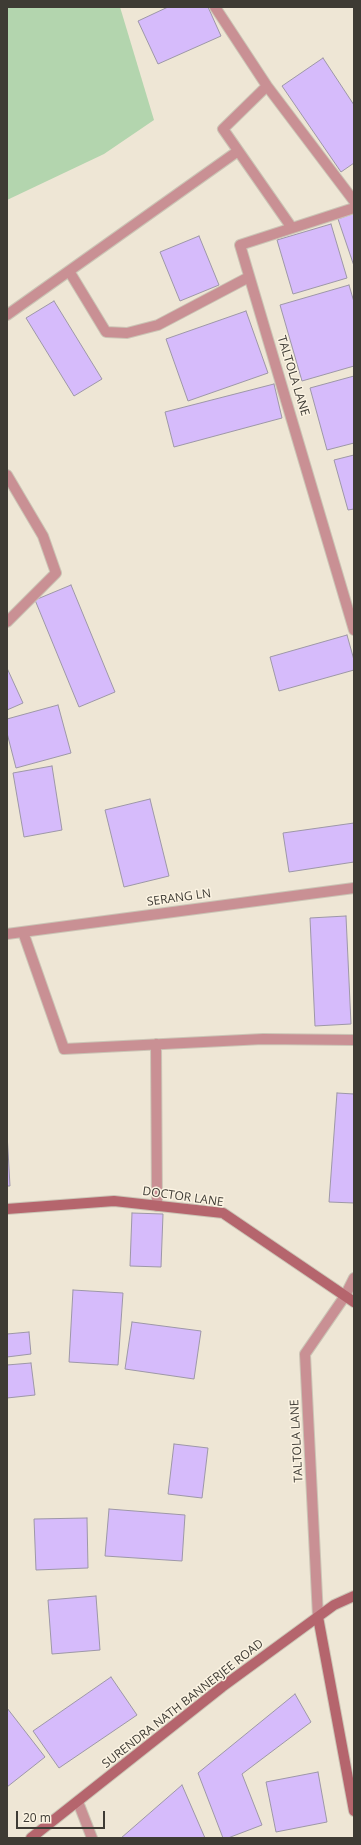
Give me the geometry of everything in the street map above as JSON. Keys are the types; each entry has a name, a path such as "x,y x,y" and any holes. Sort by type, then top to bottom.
{"street":[{"path":"215,7 267,86 354,201"},
{"path":"267,86 222,129 292,228"},
{"path":"7,315 238,151"},
{"name":"TALTOLA LANE","path":"354,208 240,245 354,630"},
{"path":"69,271 106,332 127,333 158,325 249,277"},
{"path":"7,475 43,536 56,573 7,622"},
{"name":"SERANG LN","path":"7,934 354,888"},
{"path":"23,932 64,1049 263,1039 354,1040"},
{"path":"156,1044 156,1206"},
{"name":"DOCTOR LANE","path":"7,1209 114,1201 223,1213 354,1302"},
{"name":"TALTOLA LANE","path":"318,1617 305,1354 345,1296 354,1278"},
{"name":"SURENDRA NATH BANNERJEE ROAD","path":"32,1838 222,1687 334,1605 354,1596"},
{"path":"318,1617 354,1811"},
{"path":"78,1802 92,1838"}],"green space":[{"path":"7,7 120,7 154,120 104,154 7,200"}],"building":[{"path":"168,7 208,7 221,36 158,64 138,21"},
{"path":"323,58 354,105 354,163 341,172 282,86"},
{"path":"354,213 354,266 338,219"},
{"path":"331,224 347,278 293,294 277,240"},
{"path":"199,236 219,285 180,301 160,252"},
{"path":"349,285 354,302 354,366 302,381 280,305"},
{"path":"54,301 102,379 74,396 26,318"},
{"path":"246,311 268,373 188,401 166,339"},
{"path":"354,376 354,443 327,450 310,388"},
{"path":"274,384 282,418 174,447 165,412"},
{"path":"354,455 354,509 348,510 334,460"},
{"path":"71,585 115,692 79,707 35,600"},
{"path":"347,635 354,660 354,670 279,691 270,657"},
{"path":"7,668 23,703 7,710"},
{"path":"58,705 71,753 16,768 7,733 7,719"},
{"path":"52,766 62,830 24,837 13,773"},
{"path":"150,799 169,876 124,887 105,810"},
{"path":"354,823 354,862 289,872 283,833"},
{"path":"346,916 351,1024 315,1026 310,918"},
{"path":"337,1093 354,1094 354,1203 329,1202"},
{"path":"7,1133 10,1186 7,1186"},
{"path":"132,1213 163,1214 161,1267 130,1266"},
{"path":"73,1290 123,1293 118,1365 69,1362"},
{"path":"132,1322 201,1331 194,1379 125,1369"},
{"path":"29,1332 31,1354 7,1357 7,1334"},
{"path":"31,1363 35,1395 7,1398 7,1365"},
{"path":"174,1444 208,1448 202,1498 168,1494"},
{"path":"109,1509 185,1515 182,1561 105,1556"},
{"path":"87,1518 88,1568 36,1570 34,1519"},
{"path":"96,1596 100,1650 52,1654 48,1600"},
{"path":"111,1677 137,1715 59,1768 33,1731"},
{"path":"295,1694 311,1722 242,1774 262,1825 228,1838 223,1838 198,1773"},
{"path":"7,1708 45,1757 7,1787"},
{"path":"318,1772 327,1822 276,1832 266,1782"},
{"path":"182,1785 205,1838 121,1838"}]}
